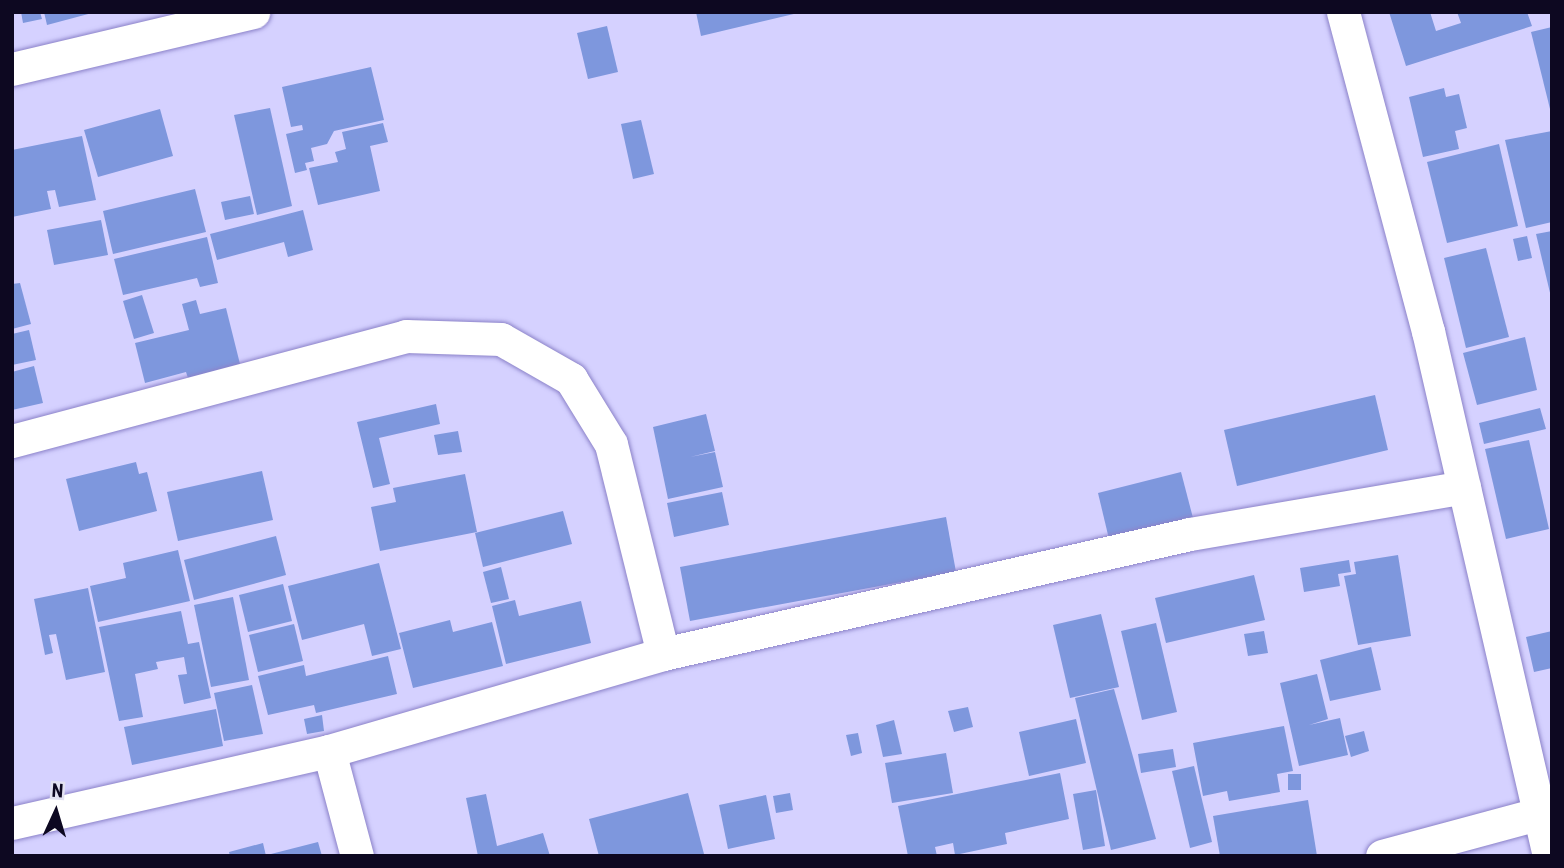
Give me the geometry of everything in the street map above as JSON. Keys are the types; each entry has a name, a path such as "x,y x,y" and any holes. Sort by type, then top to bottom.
{"street":[{"path":"12,69 253,12"},
{"path":"1343,12 1545,811 1549,856"},
{"path":"12,441 406,336 501,339 571,379 611,444 663,654"},
{"path":"12,823 329,751 663,654 1190,534 1464,487"},
{"path":"329,751 357,856"},
{"path":"1382,856 1545,811"}],"building":[{"path":"21,12 40,12 42,19 23,23"},
{"path":"44,12 92,12 92,13 47,25"},
{"path":"696,12 798,12 798,13 701,36"},
{"path":"1389,12 1430,12 1436,31 1461,23 1457,12 1527,12 1532,26 1406,66"},
{"path":"607,26 618,72 588,79 577,33"},
{"path":"1552,27 1552,113 1551,113 1531,32"},
{"path":"371,67 384,120 334,131 327,144 311,148 314,161 305,163 307,170 295,173 286,134 303,130 302,125 291,127 282,87"},
{"path":"1444,88 1446,97 1459,94 1467,128 1455,131 1459,149 1423,157 1409,97"},
{"path":"270,108 292,206 257,215 234,115"},
{"path":"160,109 173,156 98,177 84,130"},
{"path":"641,120 654,174 633,179 621,124"},
{"path":"383,123 388,142 370,146 380,191 318,205 309,168 338,162 335,152 346,149 342,132"},
{"path":"1552,131 1552,222 1526,228 1505,140"},
{"path":"82,136 96,200 59,207 55,190 47,191 51,209 12,217 12,150"},
{"path":"1499,144 1518,226 1447,243 1427,162"},
{"path":"195,189 206,232 113,254 103,211"},
{"path":"250,196 254,214 225,220 221,202"},
{"path":"303,210 313,250 288,257 284,242 217,260 210,234"},
{"path":"101,220 108,255 54,265 47,230"},
{"path":"1552,231 1552,297 1551,297 1536,234"},
{"path":"1527,236 1532,258 1518,261 1513,239"},
{"path":"207,237 218,283 200,287 197,278 123,295 114,259"},
{"path":"1486,248 1509,337 1466,348 1444,258"},
{"path":"20,283 31,324 12,329 12,284"},
{"path":"142,295 154,333 134,339 123,301"},
{"path":"196,300 200,314 226,308 241,368 189,381 186,372 145,383 135,343 189,330 182,304"},
{"path":"29,330 36,360 12,365 12,334"},
{"path":"1525,337 1537,390 1477,405 1463,353"},
{"path":"34,366 43,403 12,410 12,372"},
{"path":"1375,395 1388,450 1237,486 1224,430"},
{"path":"436,404 440,424 379,438 390,484 373,488 357,422"},
{"path":"1540,408 1546,429 1484,444 1479,423"},
{"path":"706,414 715,451 690,457 715,452 723,487 668,499 653,427"},
{"path":"458,431 462,452 438,455 434,435"},
{"path":"1529,440 1549,529 1506,539 1485,449"},
{"path":"136,462 139,474 147,472 157,511 79,531 66,479"},
{"path":"262,471 273,520 178,541 167,492"},
{"path":"1181,472 1193,518 1109,539 1098,493"},
{"path":"465,474 477,532 380,551 371,507 396,502 393,488"},
{"path":"722,492 729,525 674,537 667,503"},
{"path":"563,511 572,544 483,567 475,533"},
{"path":"946,517 956,572 690,621 680,567"},
{"path":"276,536 286,575 194,600 184,560"},
{"path":"178,550 190,601 98,622 90,586 126,578 123,563"},
{"path":"1398,555 1411,636 1358,645 1344,576 1356,574 1354,562"},
{"path":"1349,560 1351,572 1338,574 1340,586 1304,592 1300,568"},
{"path":"379,563 401,649 372,656 364,624 302,640 288,586"},
{"path":"501,567 509,599 491,603 483,572"},
{"path":"1254,575 1265,620 1166,643 1155,598"},
{"path":"283,584 292,621 248,632 239,595"},
{"path":"88,588 105,672 66,680 56,634 49,635 53,653 45,655 34,599"},
{"path":"233,597 249,680 211,687 194,605"},
{"path":"515,600 519,616 581,601 591,643 506,664 492,606"},
{"path":"181,611 188,644 199,642 211,698 184,704 178,675 187,674 184,657 156,662 158,669 135,674 143,717 119,721 99,627"},
{"path":"1101,614 1119,687 1070,698 1053,625"},
{"path":"450,620 453,632 492,622 503,666 413,688 399,633"},
{"path":"1156,623 1177,712 1142,720 1121,631"},
{"path":"294,624 303,661 258,672 249,635"},
{"path":"1264,631 1268,653 1248,656 1244,634"},
{"path":"1552,631 1552,668 1534,672 1526,637"},
{"path":"1371,647 1381,690 1330,701 1320,660"},
{"path":"388,656 397,694 316,713 314,705 268,715 258,676 304,665 306,676"},
{"path":"1317,674 1328,719 1309,725 1340,718 1348,755 1299,766 1280,683"},
{"path":"252,685 263,734 224,741 214,693"},
{"path":"1114,689 1156,839 1111,850 1075,698"},
{"path":"968,707 973,727 954,732 948,711"},
{"path":"216,709 223,746 132,765 124,727"},
{"path":"322,715 324,731 307,734 304,719"},
{"path":"1076,719 1086,763 1029,776 1019,732"},
{"path":"894,720 902,754 883,757 876,725"},
{"path":"1284,726 1293,771 1277,774 1280,792 1229,801 1227,791 1203,796 1193,743"},
{"path":"1364,731 1369,751 1351,757 1345,736"},
{"path":"858,733 862,753 851,756 846,735"},
{"path":"1173,749 1176,767 1141,773 1138,754"},
{"path":"946,753 953,793 892,803 885,763"},
{"path":"1194,766 1212,842 1190,848 1172,771"},
{"path":"1060,773 1069,819 1005,833 1007,844 955,855 953,843 935,847 937,856 908,856 898,806"},
{"path":"1288,774 1301,774 1301,790 1288,790"},
{"path":"1096,790 1105,846 1083,850 1073,794"},
{"path":"688,793 704,854 599,856 589,819"},
{"path":"790,793 793,810 776,813 773,796"},
{"path":"486,794 497,846 543,833 550,856 478,856 466,798"},
{"path":"766,795 775,839 728,849 719,805"},
{"path":"1308,800 1317,856 1220,856 1213,816"},
{"path":"318,842 322,856 267,856 267,855"},
{"path":"263,843 266,856 230,856 229,852"}]}
